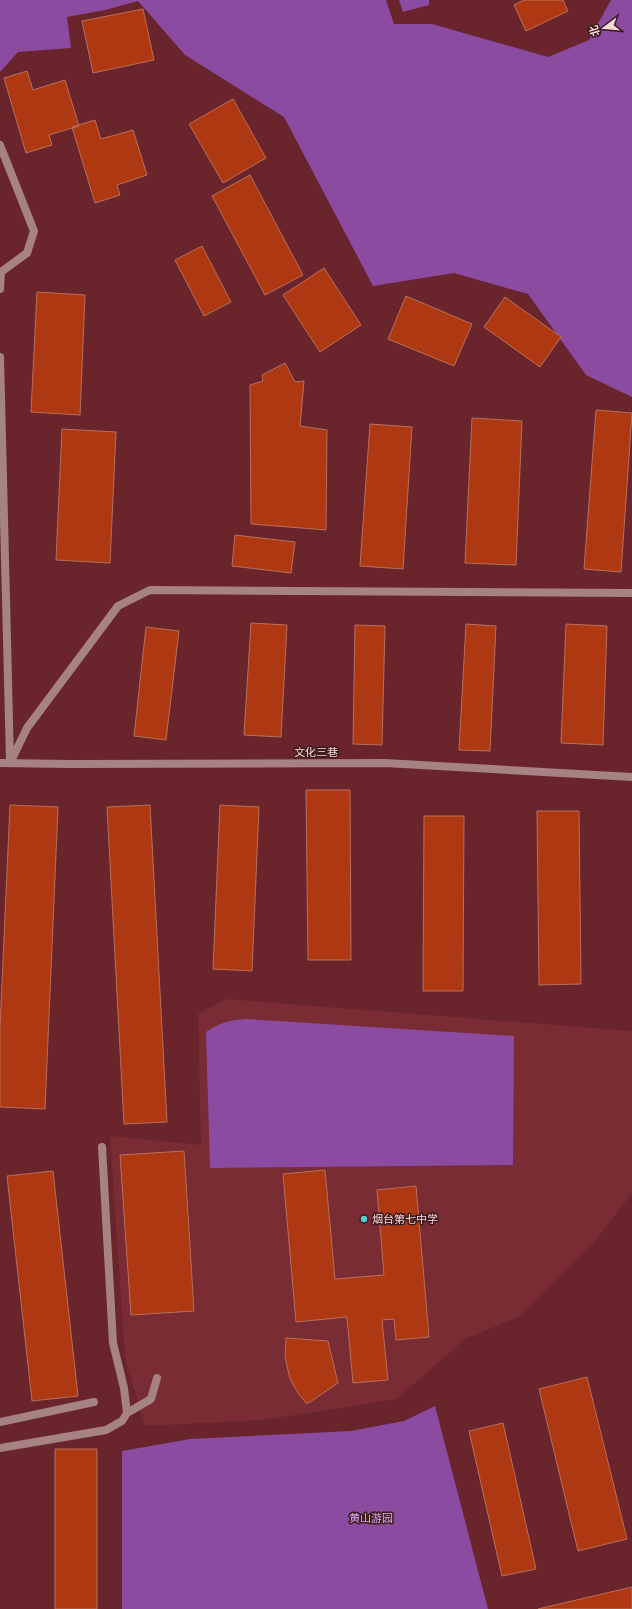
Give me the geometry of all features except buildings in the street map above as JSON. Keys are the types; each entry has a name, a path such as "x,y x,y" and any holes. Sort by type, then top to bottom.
{"lane":[{"path":"0,145 34,231 27,253 1,272 0,289"},
{"path":"0,357 10,763"},
{"path":"10,763 27,728 118,606 150,590 632,593"},
{"name":"文化三巷","path":"0,763 385,763 632,777"},
{"path":"102,1147 113,1343 124,1388 127,1413"},
{"path":"0,1448 106,1430 122,1422 127,1413 151,1399 157,1378"},
{"path":"0,1422 94,1402"}],"shaded area":[{"name":"烟台第七中学","path":"225,999 632,1031 632,1193 592,1245 521,1316 465,1339 397,1399 263,1420 145,1426 125,1357 110,1136 201,1145 198,1014"}],"green space":[{"path":"0,0 386,0 394,24 432,24 548,57 589,40 611,0 632,0 632,397 586,375 528,294 454,273 373,286 284,117 185,55 138,1 105,10 67,17 71,48 18,52 0,72"},
{"path":"399,0 429,0 429,5 403,12"},
{"path":"247,1019 514,1036 513,1165 210,1168 206,1032 225,1022"},
{"name":"黄山游园","path":"435,1406 488,1609 122,1609 122,1451 190,1439 351,1431 404,1421"}],"place":[{"name":"烟台第七中学","path":"364,1219"}]}
